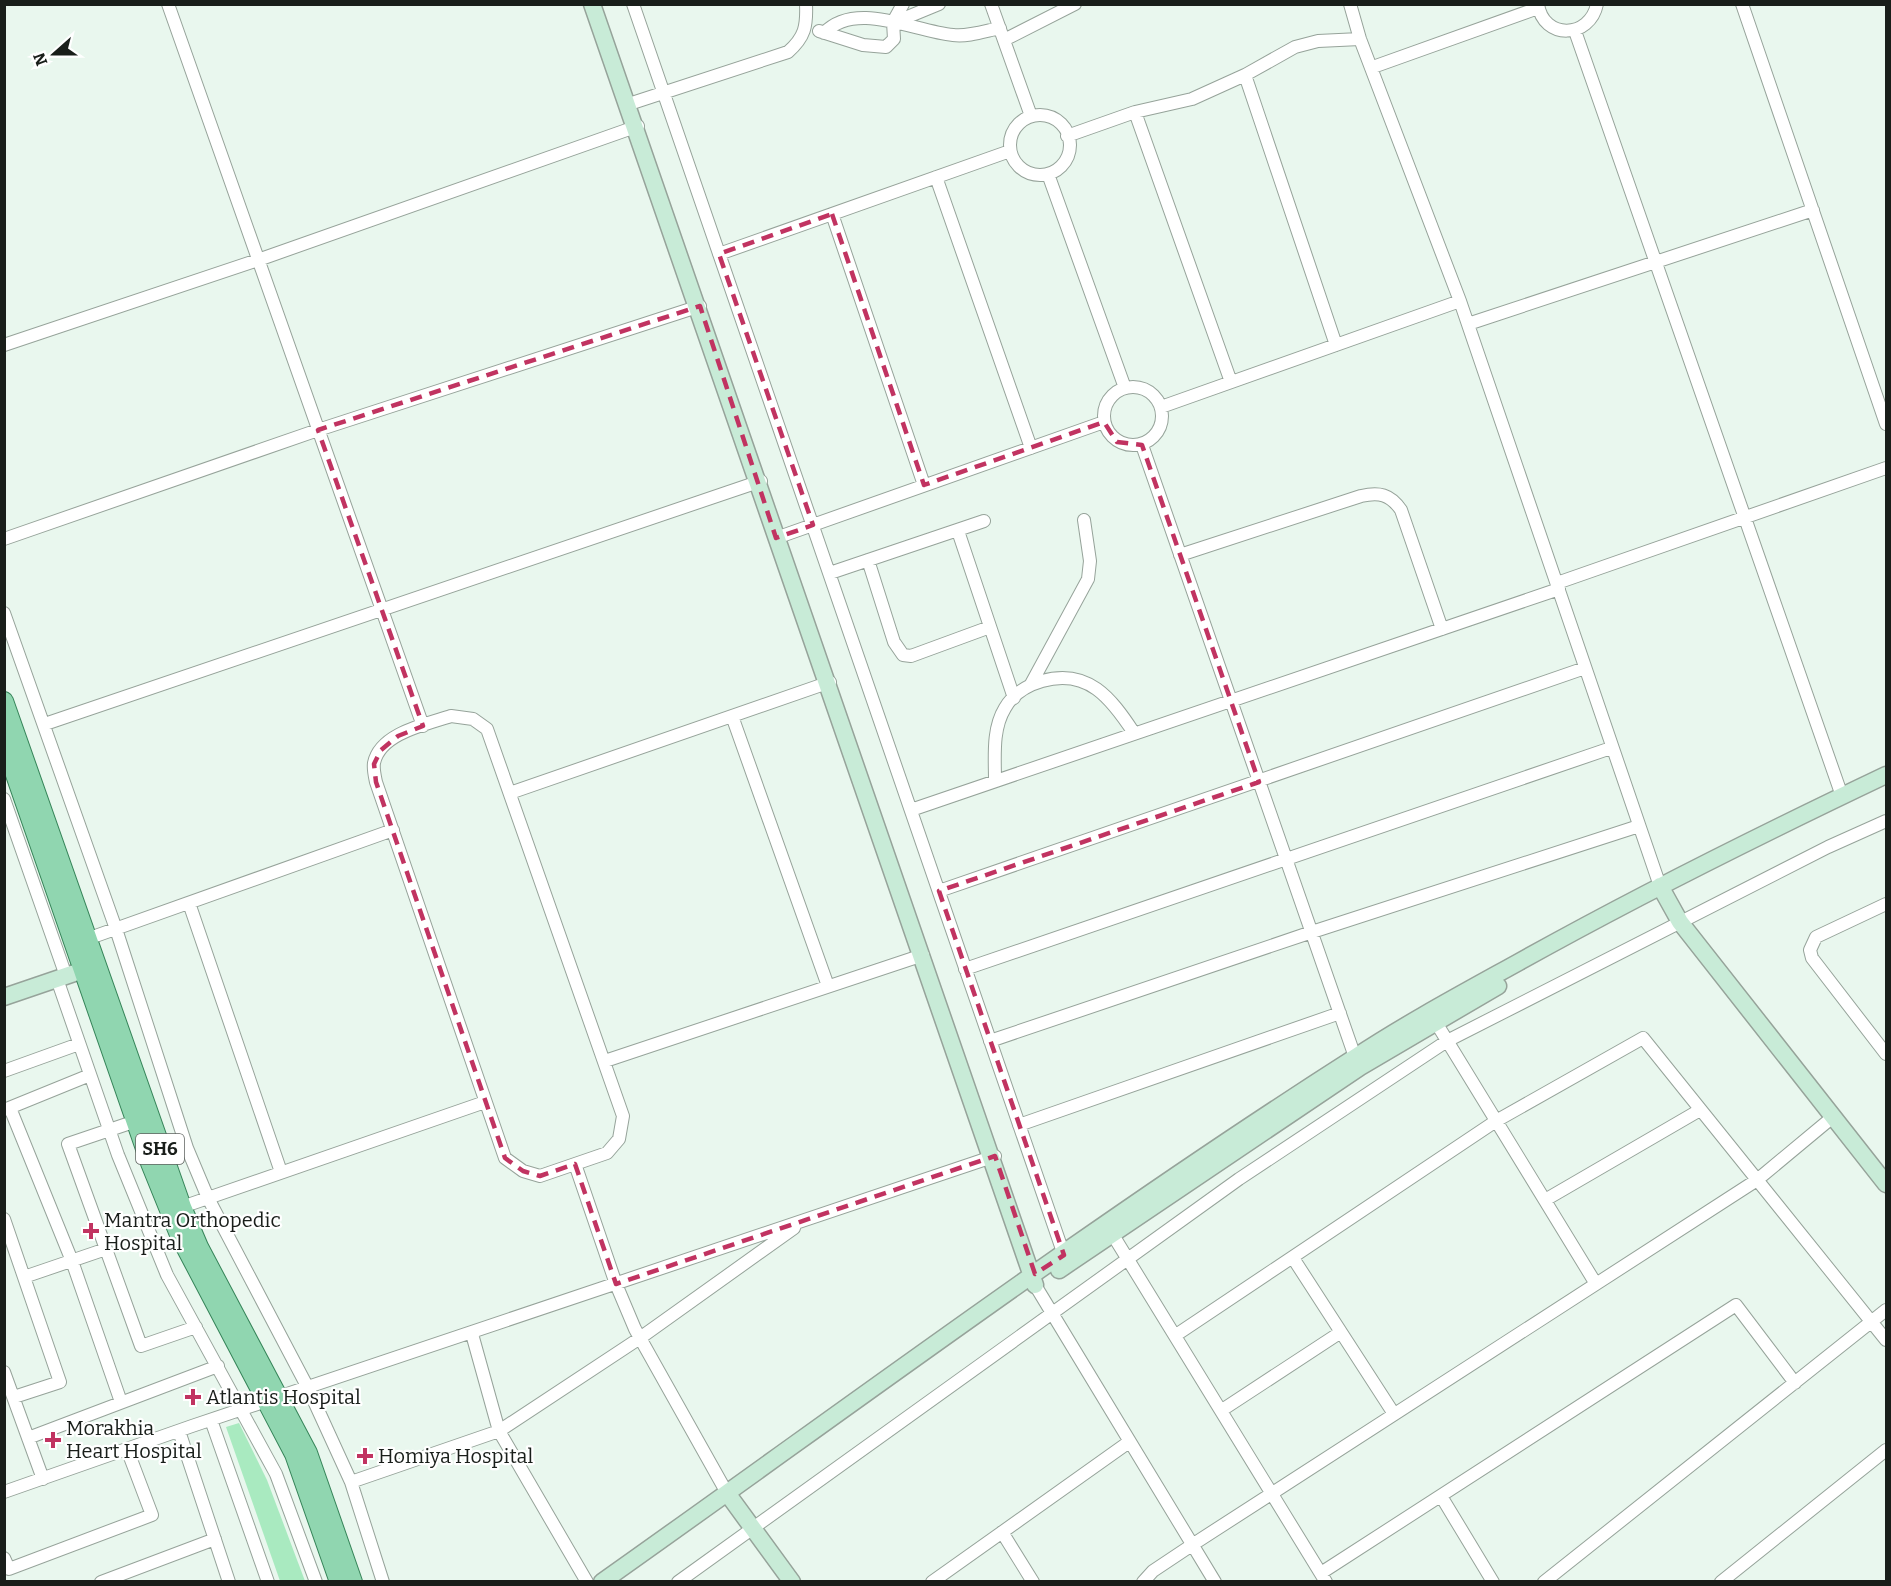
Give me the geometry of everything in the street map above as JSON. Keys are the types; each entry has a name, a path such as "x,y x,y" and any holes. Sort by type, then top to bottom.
{"main road":[{"name":"SH6","path":"4,701 88,958 136,1121 180,1237 274,1400 308,1453 353,1581"},
{"name":"SH6","path":"4,742 182,1207 274,1400 339,1581"}],"street":[{"path":"168,4 423,726"},
{"path":"591,4 628,104 1036,1282 1052,1316 1215,1581"},
{"path":"596,4 628,104"},
{"path":"633,4 1064,1255"},
{"path":"628,104 776,58 798,44 807,26 806,4"},
{"path":"824,33 835,20 856,9 902,12 939,4"},
{"path":"991,4 1031,116"},
{"path":"902,12 941,33 956,36 1002,34 1075,4"},
{"path":"1350,4 1360,39 1373,68 1460,301 1611,748 1662,890 1680,922 1887,1184"},
{"path":"1373,68 1538,6 1543,20 1551,28 1563,32 1575,31 1592,18 1596,4"},
{"path":"1742,4 1887,424"},
{"path":"807,26 863,45 886,47 894,39 893,22 902,12"},
{"path":"1575,31 1842,796"},
{"path":"1067,136 1135,112 1192,99 1245,75 1295,47 1318,41 1360,39"},
{"path":"1245,75 1336,345"},
{"path":"1135,112 1231,382"},
{"path":"1031,116 1044,116 1055,120 1067,136 1069,150 1065,161 1048,174 1035,175 1024,170 1016,163 1010,151 1014,131 1022,121 1031,116"},
{"path":"4,345 258,260 636,127"},
{"path":"719,254 1010,151"},
{"path":"1048,174 1125,388"},
{"path":"936,177 1031,448"},
{"path":"1468,324 1813,210"},
{"path":"832,214 924,485"},
{"path":"1161,407 1460,301"},
{"path":"4,539 318,430 698,307"},
{"path":"1137,387 1149,391 1157,398 1161,407 1163,421 1158,432 1142,445 1129,446 1117,442 1109,434 1104,422 1107,402 1115,392 1125,388 1137,387"},
{"path":"778,537 1104,422"},
{"path":"1142,445 1355,1057"},
{"path":"911,810 1442,629 1887,468"},
{"path":"45,724 759,482"},
{"path":"1180,555 1361,496 1386,495 1395,501 1401,510 1442,629"},
{"path":"995,781 995,737 1005,708 1031,684 1088,579 1090,561 1084,520"},
{"path":"830,573 984,521"},
{"path":"958,531 1014,698"},
{"path":"868,560 894,642 903,655 911,656 990,627"},
{"path":"4,613 116,929 187,1148 208,1198 308,1388 351,1482 383,1581"},
{"path":"939,891 1585,668"},
{"path":"1031,684 1058,676 1085,682 1114,703 1134,733"},
{"path":"510,793 827,683"},
{"path":"452,716 473,719 487,729 510,793 623,1116 620,1139 607,1153 540,1176 523,1171 505,1158 376,782 374,764 381,750 398,736 452,716"},
{"path":"732,716 828,987"},
{"path":"965,969 1611,748"},
{"path":"617,1581 730,1497 1355,1057 1662,890 1887,775"},
{"path":"1662,890 1887,786"},
{"path":"4,799 61,973 79,1044 109,1130 167,1275 276,1474 316,1581"},
{"path":"678,1581 1052,1316 1239,1179 1447,1041 1828,847 1887,821"},
{"path":"990,1041 1312,932 1639,826"},
{"path":"4,997 61,973 88,958 116,929 393,831"},
{"path":"189,903 281,1173"},
{"path":"1887,920 1882,907 1816,937 1810,950 1812,958 1887,1054"},
{"path":"605,1061 921,955"},
{"path":"4,987 61,973"},
{"path":"1019,1125 1340,1013"},
{"path":"1432,1017 1596,1284"},
{"path":"1036,1282 1064,1255 1110,1230 1360,1067 1432,1017"},
{"path":"1176,1335 1496,1121 1643,1038 1887,1340"},
{"path":"4,1071 79,1044"},
{"path":"90,1076 7,1109 72,1261 122,1402"},
{"path":"182,1207 485,1102"},
{"path":"1545,1200 1700,1110"},
{"path":"1143,1581 1153,1571 1192,1545 1757,1180 1834,1116"},
{"path":"136,1121 68,1144 141,1346 196,1327"},
{"path":"4,1492 992,1157"},
{"path":"575,1164 616,1284 640,1338 730,1497 792,1581"},
{"path":"4,1219 60,1382 14,1397"},
{"path":"351,1482 500,1431 640,1338 804,1221"},
{"path":"1110,1230 1130,1259 1323,1577 1441,1496 1736,1305 1795,1383"},
{"path":"24,1277 106,1249"},
{"path":"1293,1258 1394,1414"},
{"path":"1544,1581 1887,1310"},
{"path":"1222,1410 1341,1332"},
{"path":"471,1334 500,1431 587,1581"},
{"path":"28,1438 218,1366"},
{"path":"4,1372 43,1479"},
{"path":"211,1420 268,1581"},
{"path":"179,1431 229,1581"},
{"path":"932,1581 1129,1442"},
{"path":"4,1558 9,1569 152,1515 127,1449"},
{"path":"1721,1581 1887,1450"},
{"path":"1441,1496 1492,1581"},
{"path":"602,1581 730,1497"},
{"path":"1002,1532 1034,1581"},
{"path":"101,1581 215,1539"}],"highlighted area":[{"path":"832,214 924,485 1104,422 1117,442 1142,445 1259,782 939,891 1064,1255 1035,1274 995,1156 616,1284 575,1164 540,1176 523,1171 505,1158 376,782 374,764 381,750 398,736 423,726 318,430 700,306 776,538 813,525 719,254"}],"green space":[{"path":"239,1423 267,1480 305,1581 280,1581 226,1427"}],"place":[{"name":"Mantra Orthopedic Hospital","path":"91,1231"},
{"name":"Atlantis Hospital","path":"193,1397"},
{"name":"Morakhia Heart Hospital","path":"53,1440"},
{"name":"Homiya Hospital","path":"365,1456"}]}
